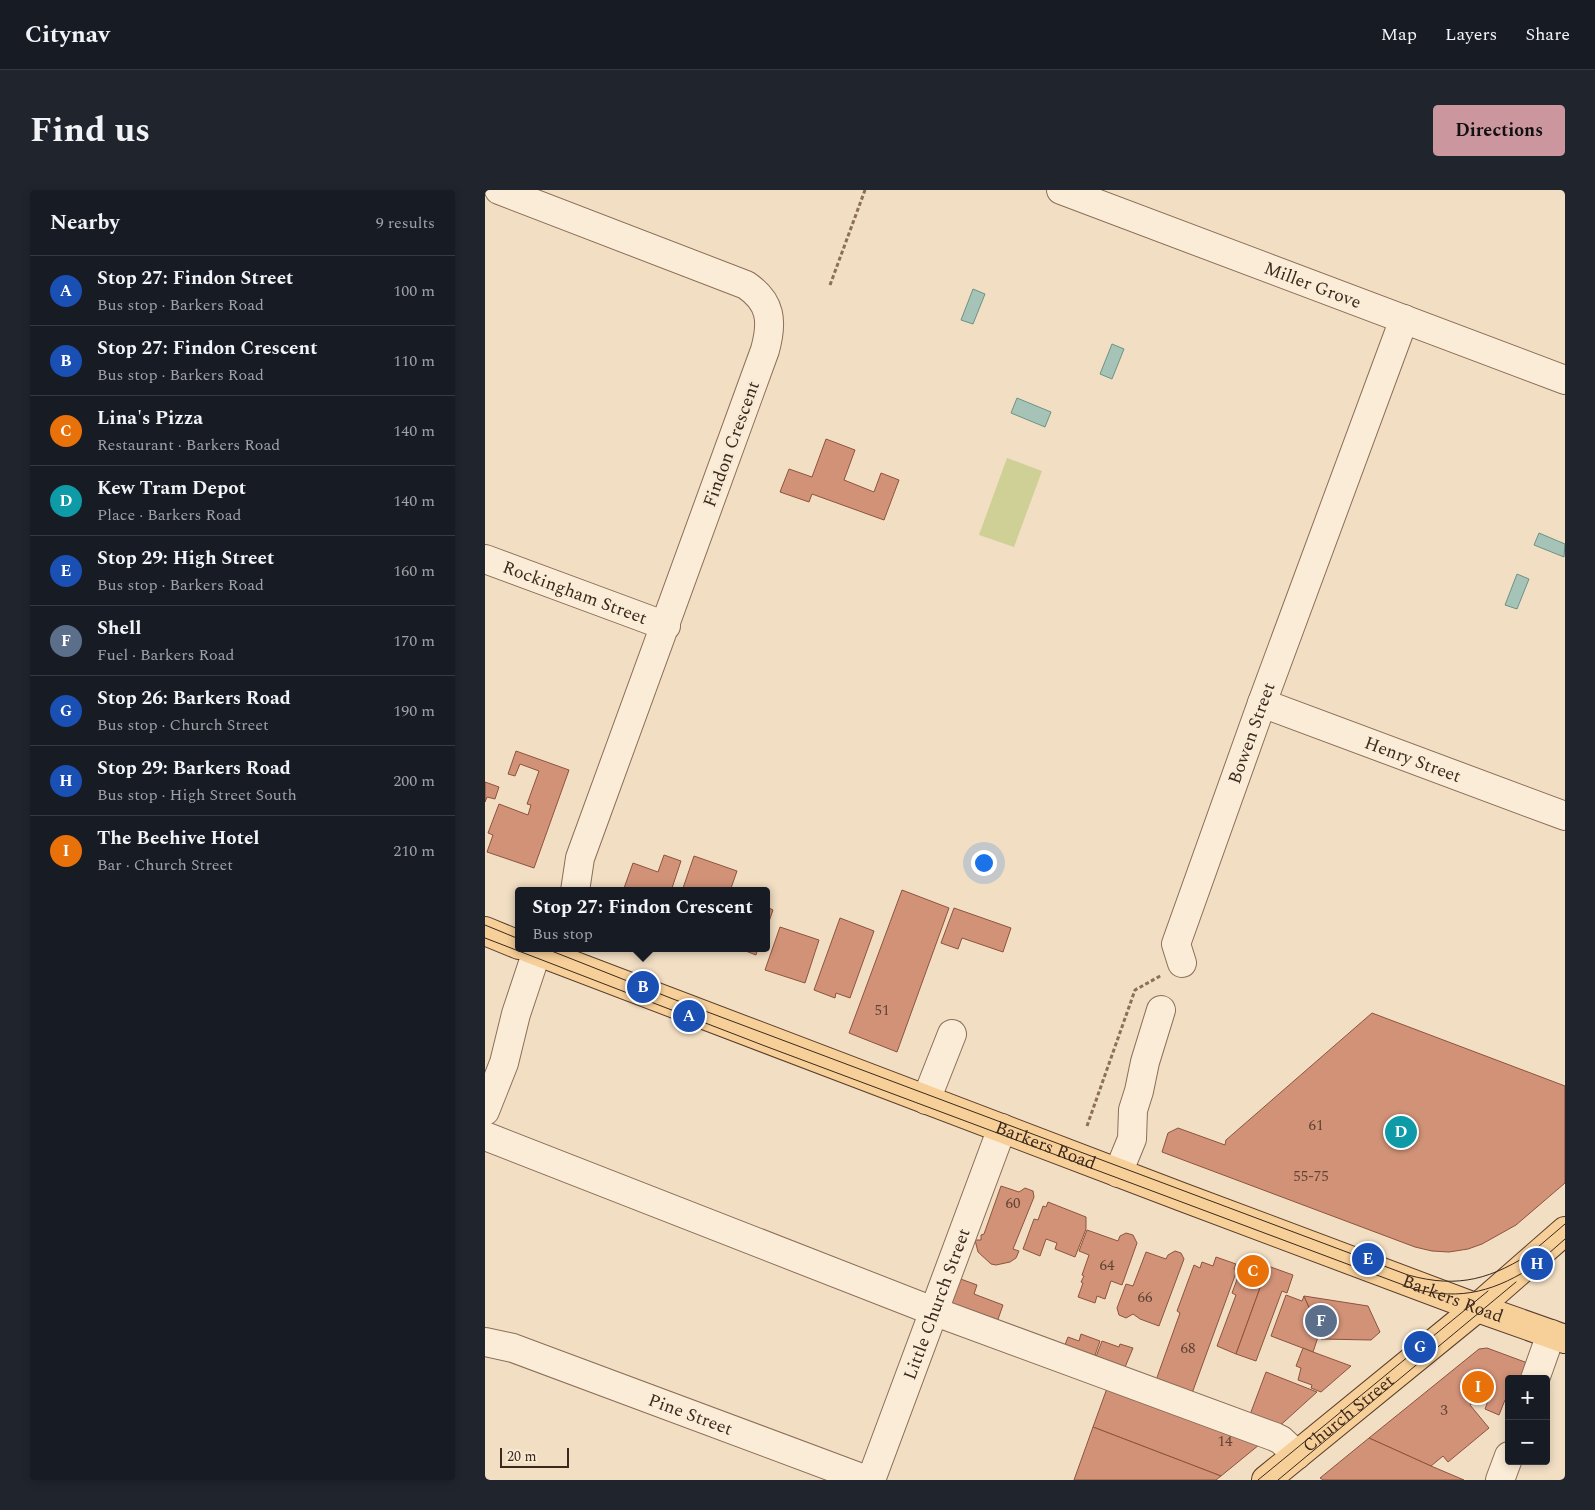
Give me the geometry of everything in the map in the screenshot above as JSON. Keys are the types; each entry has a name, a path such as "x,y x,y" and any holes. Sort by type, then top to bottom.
{"main road":[{"name":"Barkers Road","path":"485,931 515,942"},
{"name":"Barkers Road","path":"543,952 1118,1173 1477,1308 1558,1336"},
{"name":"Church Street","path":"1266,1480 1477,1308 1565,1230"}],"street":[{"name":"Findon Crescent","path":"499,190 732,278 757,292 764,302 770,324 765,350 580,858 563,887"},
{"name":"Miller Grove","path":"1061,190 1565,380"},
{"name":"Bowen Street","path":"1182,963 1176,944 1262,703 1404,319"},
{"name":"Rockingham Street","path":"485,559 665,626"},
{"name":"Henry Street","path":"1262,703 1565,816"},
{"name":"Findon Crescent","path":"576,887 580,858"},
{"path":"485,1112 503,1064 516,1014 537,952"},
{"path":"1118,1173 1132,1139 1133,1110 1161,1010"},
{"path":"926,1100 952,1034"},
{"name":"Little Church Street","path":"869,1480 1002,1128"},
{"path":"485,1136 933,1311 1281,1440 1297,1455"},
{"name":"Pine Street","path":"485,1332 513,1348"},
{"path":"1537,1375 1558,1336"},
{"name":"Pine Street","path":"485,1342 513,1348 869,1480"},
{"path":"1500,1480 1506,1465"}],"path":[{"path":"830,285 865,190"},
{"path":"1087,1126 1135,990 1182,963"}],"green space":[{"path":"1007,458 1042,471 1014,547 979,535"}],"shaded area":[{"path":"973,289 985,294 973,324 961,320"},
{"path":"1112,344 1124,349 1112,379 1100,374"},
{"path":"1017,398 1051,412 1045,427 1011,413"},
{"path":"1539,533 1565,544 1564,557 1534,545"},
{"path":"1517,574 1529,579 1517,609 1505,605"}],"building":[{"path":"826,439 855,450 844,480 874,492 881,473 899,480 884,520 812,494 809,502 780,492 789,469 812,477"},
{"path":"516,751 569,770 534,868 487,852 493,835 488,833 499,804 528,815 531,805 527,804 539,771 520,764 515,776 508,774"},
{"path":"485,782 499,787 495,799 487,797 485,802"},
{"path":"664,855 681,861 672,887 624,887 633,863 658,872"},
{"path":"694,856 737,871 731,887 683,887"},
{"path":"902,890 949,908 897,1052 849,1033"},
{"path":"954,908 1011,928 1003,952 962,938 958,949 941,943"},
{"path":"840,918 874,931 850,998 836,993 835,998 814,990"},
{"path":"780,927 819,940 805,983 765,970"},
{"path":"1372,1013 1565,1086 1565,1183 1516,1225 1482,1244 1468,1249 1449,1252 1432,1251 1415,1247 1162,1152 1168,1133 1178,1128 1225,1145 1226,1140"},
{"path":"1001,1186 1019,1192 1025,1188 1033,1191 1034,1197 1013,1249 1019,1251 1016,1258 1010,1262 996,1265 991,1264 978,1252 975,1240 981,1240 981,1235 984,1234"},
{"path":"1048,1202 1086,1217 1086,1229 1075,1257 1055,1249 1057,1243 1046,1239 1040,1256 1023,1249 1034,1219 1038,1220 1043,1206 1046,1207"},
{"path":"1087,1230 1118,1241 1120,1236 1126,1233 1133,1235 1137,1243 1122,1285 1111,1281 1105,1299 1097,1296 1095,1303 1078,1297 1083,1283 1081,1282 1084,1276 1082,1275 1089,1255 1079,1251"},
{"path":"1175,1251 1181,1253 1184,1259 1159,1326 1140,1319 1133,1314 1126,1318 1119,1315 1117,1308 1126,1284 1133,1286 1146,1252 1166,1259 1168,1255"},
{"path":"1216,1257 1236,1264 1234,1269 1237,1270 1191,1396 1155,1383 1180,1313 1177,1311 1194,1265 1200,1268 1202,1262 1213,1266"},
{"path":"1245,1258 1268,1266 1236,1354 1217,1346 1236,1295 1232,1293"},
{"path":"1268,1266 1293,1275 1287,1293 1282,1291 1256,1361 1236,1354"},
{"path":"958,1278 977,1285 974,1294 1003,1305 996,1325 947,1306"},
{"path":"1286,1295 1302,1301 1304,1296 1321,1334 1321,1338 1318,1337 1313,1352 1271,1336"},
{"path":"1304,1296 1368,1306 1380,1332 1371,1340 1321,1339 1321,1334"},
{"path":"1081,1334 1100,1341 1093,1361 1063,1350 1068,1337 1079,1341"},
{"path":"1102,1341 1119,1347 1120,1344 1133,1348 1123,1372 1094,1362"},
{"path":"1303,1348 1351,1366 1321,1392 1311,1388 1312,1385 1298,1380 1301,1368 1296,1366"},
{"path":"1487,1348 1533,1365 1529,1375 1505,1375 1505,1400 1499,1415 1485,1409 1492,1390 1490,1389 1470,1405 1489,1428 1448,1462 1443,1456 1431,1466 1369,1438 1479,1349"},
{"path":"1266,1372 1317,1392 1274,1431 1248,1420"},
{"path":"1110,1380 1265,1440 1221,1476 1093,1427"},
{"path":"1093,1427 1221,1476 1216,1480 1074,1480"},
{"path":"1369,1438 1464,1480 1323,1480 1320,1478"}],"tram line":[{"path":"485,925 515,937"},
{"path":"485,938 515,950"},
{"path":"521,952 765,1046 1414,1289 1448,1294 1478,1291 1507,1281 1537,1264"},
{"path":"554,952 673,999 1408,1275 1443,1281 1475,1279 1505,1268 1536,1250"},
{"path":"1531,1253 1565,1224"},
{"path":"1531,1269 1565,1239"},
{"path":"1278,1480 1516,1282"},
{"path":"1258,1480 1488,1291"}],"place":[{"name":"Stop 27: Findon Crescent","path":"643,987"},
{"name":"Stop 27: Findon Street","path":"689,1016"},
{"name":"Kew Tram Depot","path":"1401,1132"},
{"name":"Stop 29: High Street","path":"1368,1259"},
{"name":"Stop 29: Barkers Road","path":"1537,1264"},
{"name":"Lina's Pizza","path":"1253,1271"},
{"name":"Shell","path":"1321,1321"},
{"name":"Stop 26: Barkers Road","path":"1420,1347"},
{"name":"The Beehive Hotel","path":"1478,1387"}]}
